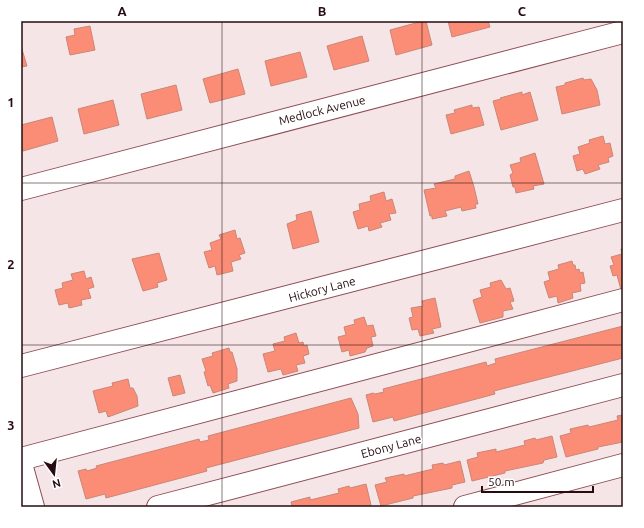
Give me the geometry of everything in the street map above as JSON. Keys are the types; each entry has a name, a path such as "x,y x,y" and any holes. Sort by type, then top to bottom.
{"street":[{"name":"Medlock Avenue","path":"21,189 623,32"},
{"name":"Hickory Lane","path":"21,366 623,210"},
{"path":"21,459 623,300"},
{"name":"Ebony Lane","path":"158,507 623,384"},
{"path":"21,464 33,507"},
{"path":"465,507 623,465"}],"building":[{"path":"426,21 432,45 396,55 390,30"},
{"path":"448,21 488,21 490,27 452,37"},
{"path":"90,26 95,50 70,55 66,37 75,35 74,29"},
{"path":"362,36 369,61 334,70 327,46"},
{"path":"21,46 27,66 21,67"},
{"path":"300,52 307,77 271,86 265,61"},
{"path":"238,69 245,94 210,103 203,79"},
{"path":"583,78 584,80 591,79 597,90 600,105 562,114 556,87"},
{"path":"176,85 182,110 147,119 141,94"},
{"path":"522,92 522,95 530,92 538,120 501,130 493,101"},
{"path":"113,100 119,125 84,134 78,109"},
{"path":"472,105 472,108 479,107 484,125 451,134 446,115 455,113 454,110"},
{"path":"52,117 58,141 23,151 21,143 21,125"},
{"path":"603,136 605,144 610,143 613,156 608,158 609,162 598,165 600,169 585,174 583,169 577,171 573,156 580,154 578,147 590,143 589,140"},
{"path":"535,153 544,184 533,186 534,189 516,193 510,175 513,173 510,165 521,162 520,158"},
{"path":"469,171 478,204 475,204 476,208 462,211 461,207 445,211 447,216 432,219 424,190 436,188 434,184 455,179 455,176"},
{"path":"384,192 386,201 392,199 396,213 389,214 391,220 380,223 382,227 369,231 368,226 358,229 353,212 360,210 359,204 371,201 370,196"},
{"path":"311,211 319,242 293,249 287,224 297,220 296,215"},
{"path":"235,230 237,239 240,238 245,253 239,255 241,259 231,262 233,271 217,275 215,266 209,268 204,252 212,250 210,243 221,239 219,235"},
{"path":"621,249 623,249 623,290 621,290 617,275 613,276 610,266 614,265 611,257 622,254"},
{"path":"159,253 167,280 157,283 158,287 143,291 132,259"},
{"path":"572,261 576,270 579,269 580,273 583,272 585,283 580,284 581,291 572,293 573,298 558,303 557,296 549,298 544,282 550,280 548,272 559,269 558,265"},
{"path":"84,271 86,279 91,277 94,287 88,289 91,298 81,300 82,305 69,308 68,303 59,305 55,290 63,288 62,283 73,280 71,274"},
{"path":"501,280 506,289 510,288 514,301 510,302 513,309 503,311 503,317 480,323 473,300 482,297 480,290 491,287 490,283"},
{"path":"435,298 441,327 432,329 434,333 420,336 418,329 412,330 409,318 413,317 411,308 423,306 422,301"},
{"path":"364,317 367,326 373,325 376,336 371,337 373,346 367,348 365,352 350,356 349,350 342,352 338,337 346,335 344,327 355,324 354,320"},
{"path":"623,326 623,358 494,391 495,394 394,421 393,417 373,422 366,395 384,392 383,389 486,362 487,366 496,363 495,359"},
{"path":"296,333 299,343 303,342 304,346 307,345 309,354 303,356 305,363 296,365 298,371 283,375 281,369 268,372 263,354 275,351 273,344 285,341 284,337"},
{"path":"229,348 230,352 232,352 237,369 237,381 228,384 229,388 213,393 210,385 208,386 204,372 206,371 202,359 213,356 212,353"},
{"path":"180,375 185,393 173,396 168,378"},
{"path":"128,379 130,388 133,388 137,396 138,406 108,417 106,411 99,413 93,391 113,386 112,383"},
{"path":"351,398 358,414 359,428 206,468 207,471 106,498 105,494 86,499 78,471 86,469 87,471 97,468 96,466 199,439 200,442 209,440 208,436"},
{"path":"623,415 623,442 598,447 598,449 566,457 560,436 571,433 570,429 588,425 589,427 618,420 617,416"},
{"path":"552,436 557,457 544,460 543,463 505,471 505,473 472,481 467,460 478,457 477,453 496,449 496,452 525,445 524,441"},
{"path":"460,461 465,482 452,485 452,488 413,496 413,498 381,506 375,485 387,482 385,478 404,474 404,476 433,469 432,465 443,463 444,465"},
{"path":"366,484 371,505 363,507 287,507 292,506 291,502 310,497 310,500 339,493 338,489"}]}
